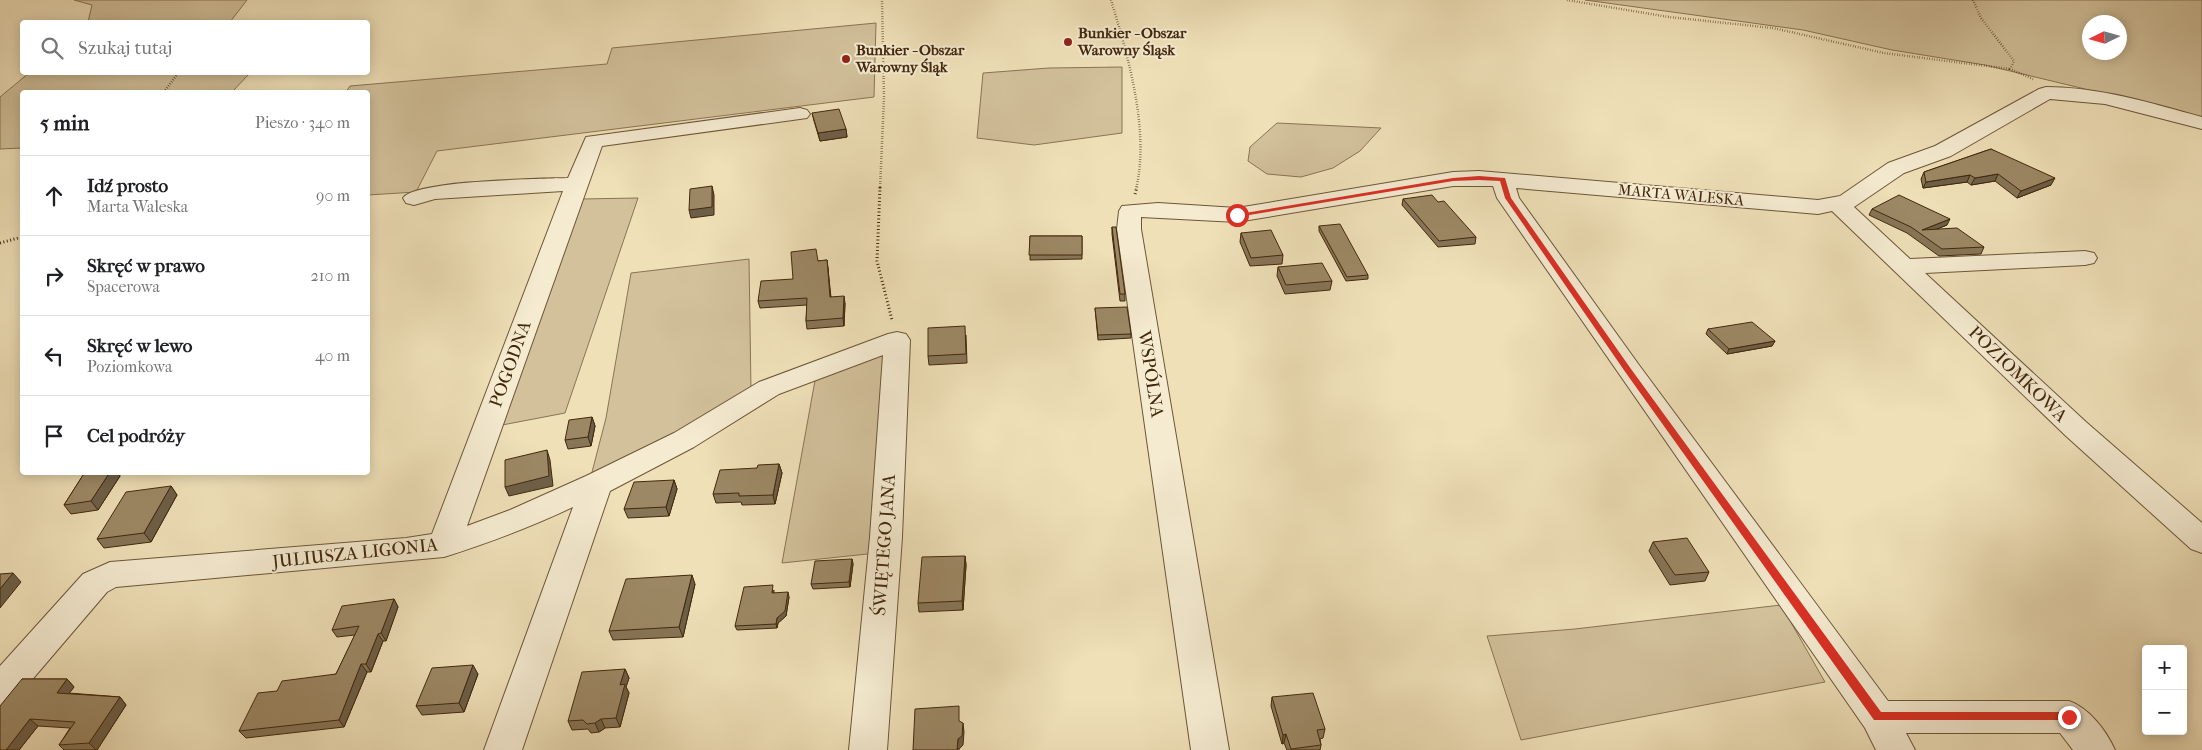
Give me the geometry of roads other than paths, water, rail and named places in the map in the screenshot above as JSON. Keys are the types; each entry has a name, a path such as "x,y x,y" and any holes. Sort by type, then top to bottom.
{"street":[{"name":"MARTA WALESKA","path":"1130,211 1237,215 1453,180 1479,178 1818,207 1848,202 1896,168 1943,151 2046,93 2061,92 2106,98 2202,123"},
{"name":"POGODNA","path":"444,545 593,141 800,114"},
{"path":"1502,180 1508,198 1629,371 1878,717 1896,750"},
{"path":"414,198 433,192 576,184"},
{"name":"POZIOMKOWA","path":"1837,204 2076,429 2202,542"},
{"name":"WSPÓLNA","path":"1130,211 1129,229 1210,750"},
{"path":"1906,267 2085,258"},
{"name":"JULIUSZA LIGONIA","path":"0,691 95,583 110,575 397,551 444,545 521,518 597,484 684,440 769,388 897,340"},
{"name":"ŚWIĘTEGO JANA","path":"868,750 886,538 897,340"},
{"path":"503,750 597,484"},
{"path":"1878,717 2069,717 2096,750"}],"place":[{"name":"Bunkier - Obszar Warowny Śląsk","path":"1068,42"},
{"name":"Bunkier - Obszar Warowny Śląk","path":"846,59"}]}
